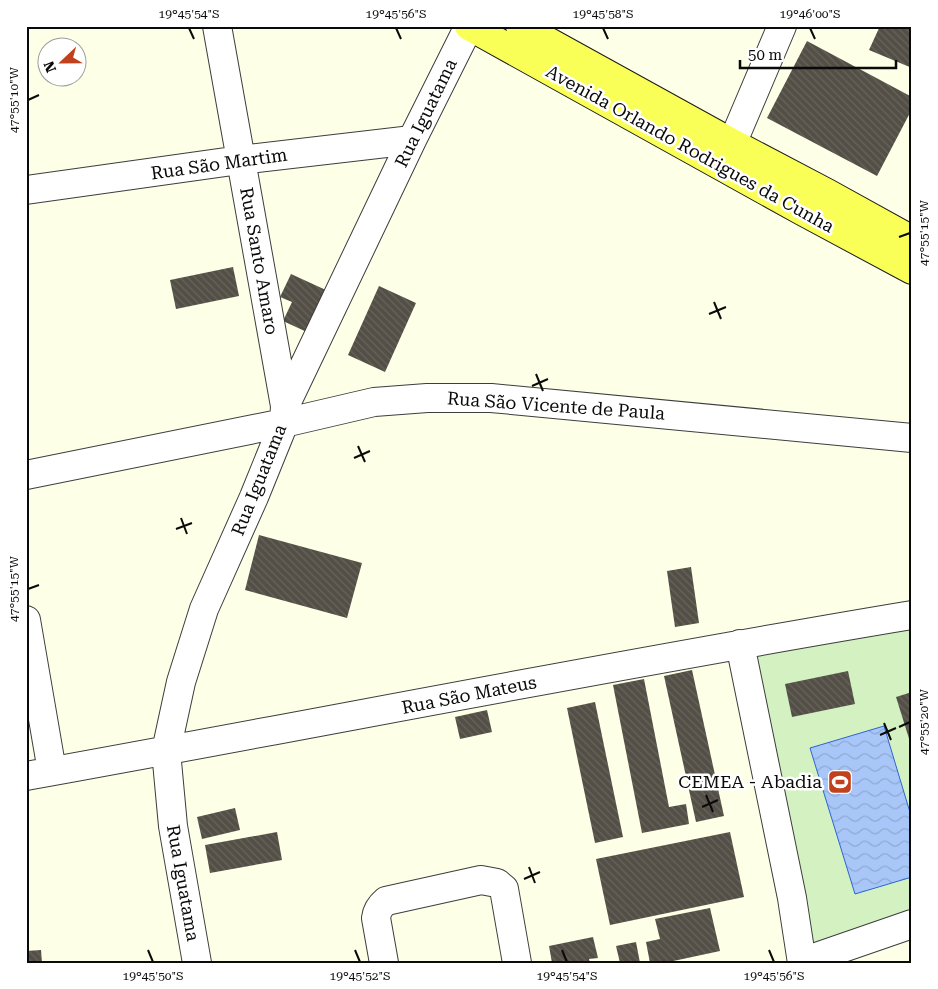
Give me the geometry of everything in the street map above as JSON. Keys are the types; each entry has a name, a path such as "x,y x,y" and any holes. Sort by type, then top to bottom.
{"main road":[{"name":"Avenida Orlando Rodrigues da Cunha","path":"469,26 727,155 827,193 912,240"},
{"name":"Avenida Orlando Rodrigues da Cunha","path":"520,26 912,270"}],"street":[{"name":"Rua Santo Amaro","path":"217,26 285,415"},
{"name":"Rua Iguatama","path":"197,963 173,826 166,751 181,682 204,609 254,497 285,415 412,140 469,26"},
{"path":"727,155 782,26"},
{"name":"Rua São Martim","path":"26,190 240,160 412,140"},
{"name":"Rua São Vicente de Paula","path":"26,475 285,415 374,402 428,398 491,398 912,438"},
{"name":"Rua São Mateus","path":"39,774 740,644 912,615"},
{"path":"26,620 39,774"},
{"path":"740,644 792,898 802,962 912,924"},
{"path":"384,963 376,918 377,910 386,901 481,880 497,882 504,889 517,963"}],"green space":[{"name":"CEMEA - Abadia","path":"912,617 912,918 800,958 744,645"}],"water":[{"path":"884,726 912,819 912,877 855,894 810,748"}],"building":[{"path":"880,26 912,26 912,68 869,50"},
{"path":"807,41 912,97 912,109 877,176 767,118"},
{"path":"233,267 239,296 176,309 170,280"},
{"path":"291,274 328,291 309,333 283,321 292,302 280,297"},
{"path":"379,286 416,303 385,372 348,355"},
{"path":"259,535 362,563 347,618 245,590"},
{"path":"691,567 699,623 675,627 667,571"},
{"path":"692,670 724,816 696,822 664,676"},
{"path":"848,671 855,704 792,717 785,684"},
{"path":"644,679 669,807 686,804 689,824 642,833 613,685"},
{"path":"912,692 912,745 911,745 896,697"},
{"path":"595,702 623,837 595,843 567,708"},
{"path":"487,710 492,732 460,739 455,717"},
{"path":"235,808 240,830 202,839 197,817"},
{"path":"277,832 282,860 210,873 205,845"},
{"path":"730,832 744,897 610,925 596,859"},
{"path":"710,908 720,951 664,963 650,963 646,942 660,939 655,919"},
{"path":"593,937 598,958 589,959 590,963 552,963 549,946"},
{"path":"636,942 640,963 620,963 616,946"},
{"path":"41,950 42,963 26,963 26,951"}],"place":[{"name":"CEMEA - Abadia","path":"840,782"}]}
